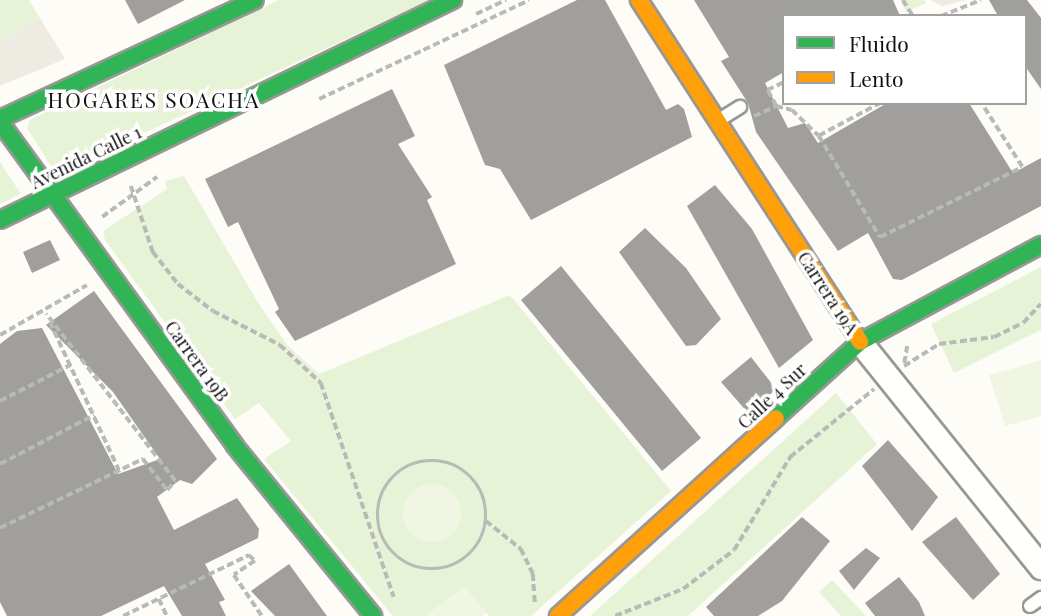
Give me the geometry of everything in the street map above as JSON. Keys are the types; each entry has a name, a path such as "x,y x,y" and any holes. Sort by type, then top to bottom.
{"main road":[{"path":"0,120 255,0"},
{"name":"Avenida Calle 1","path":"0,220 453,0"},
{"name":"Carrera 19A","path":"639,0 860,342"},
{"name":"Carrera 19B","path":"0,120 96,274 373,616"},
{"name":"Calle 4 Sur","path":"558,616 860,342 1041,245"}],"street":[{"name":"Carrera 19A","path":"860,342 1041,568"}],"lane":[{"path":"717,121 743,113"},
{"path":"1030,606 1041,598"}],"path":[{"path":"307,105 529,0"},
{"path":"946,14 981,0"},
{"path":"776,106 767,90 782,83"},
{"path":"819,136 877,105"},
{"path":"743,113 776,106 792,110 819,136 880,237 1022,167 982,105"},
{"path":"98,220 171,169"},
{"path":"129,176 153,252 178,284 214,311 280,345 321,383 397,605"},
{"path":"0,335 46,314 96,274"},
{"path":"615,616 683,589 726,556 790,457 888,376 939,344 994,337 1023,323 1041,303"},
{"path":"46,314 119,470"},
{"path":"0,528 143,458 167,490 175,481 46,314"},
{"path":"0,401 70,365"},
{"path":"0,464 94,415"},
{"path":"486,521 475,549 462,561 429,570 390,548 378,509 383,492 406,467 442,461 474,480 486,521 521,549 533,574 536,611"},
{"path":"123,616 249,555 255,561 234,575 262,616"},
{"path":"159,599 167,616"}],"green space":[{"path":"0,0 29,0 40,18 0,40"},
{"path":"279,0 430,0 56,174 27,128 30,120"},
{"path":"900,0 924,0 926,3 906,12"},
{"path":"0,162 21,194 0,204"},
{"path":"184,176 257,301 287,345 319,374 510,295 671,491 531,616 489,616 464,587 426,616 393,616 264,459 291,441 259,403 235,419 105,240 103,231 167,189 165,181"},
{"path":"1041,267 1041,330 954,373 931,324"},
{"path":"1041,360 1041,416 1005,426 989,375"},
{"path":"836,393 877,444 688,616 590,616"},
{"path":"426,484 438,484 453,492 461,507 461,519 453,534 438,542 426,542 411,534 403,519 403,507 411,492"},
{"path":"832,580 866,616 841,616 819,592"},
{"path":"464,587 486,613 482,616 426,616"}],"shaded area":[{"path":"930,0 967,0 942,6"},
{"path":"40,18 65,59 0,86 0,40"}],"building":[{"path":"125,0 185,0 138,24"},
{"path":"577,0 605,0 666,110 678,104 684,109 692,137 531,220 500,169 485,165 444,65"},
{"path":"694,0 893,0 899,14 782,14 782,73 765,83 788,128 805,123 818,143 884,105 970,105 1013,173 1041,158 1041,206 902,280 893,279 868,233 838,251 756,132 748,103 721,61 729,57"},
{"path":"989,0 1027,0 1041,18 1041,89 1027,69 1027,14 997,14"},
{"path":"392,89 415,136 398,144 432,197 427,200 456,264 295,341 275,312 279,309 238,222 228,227 205,179"},
{"path":"715,185 752,229 813,340 779,368 687,206"},
{"path":"645,228 686,268 721,319 696,345 686,346 619,252"},
{"path":"50,240 60,260 32,273 23,252"},
{"path":"561,266 701,438 662,471 521,300"},
{"path":"94,291 217,459 192,484 180,480 157,497 174,530 237,498 259,529 258,538 205,564 225,600 219,602 226,616 182,616 164,586 101,616 7,616 0,602 0,344 17,331 42,328 118,474 160,459 113,392 46,325"},
{"path":"751,357 776,389 749,414 721,382"},
{"path":"888,440 938,497 912,531 862,466"},
{"path":"802,517 830,541 782,601 758,616 714,616 706,607"},
{"path":"956,517 1000,574 973,600 922,542"},
{"path":"866,548 880,558 854,590 839,571"},
{"path":"289,564 327,616 275,616 251,591"},
{"path":"899,577 919,602 925,616 875,616 865,603"}],"traffic: fast":[{"path":"0,119 255,0"},
{"path":"0,220 453,0"},
{"path":"0,122 235,446 373,616"},
{"path":"776,418 860,342 1041,245"}],"traffic: slow":[{"path":"639,0 860,342"},
{"path":"558,616 776,418"}],"district":[{"name":"HOGARES SOACHA","path":"154,99"}]}
